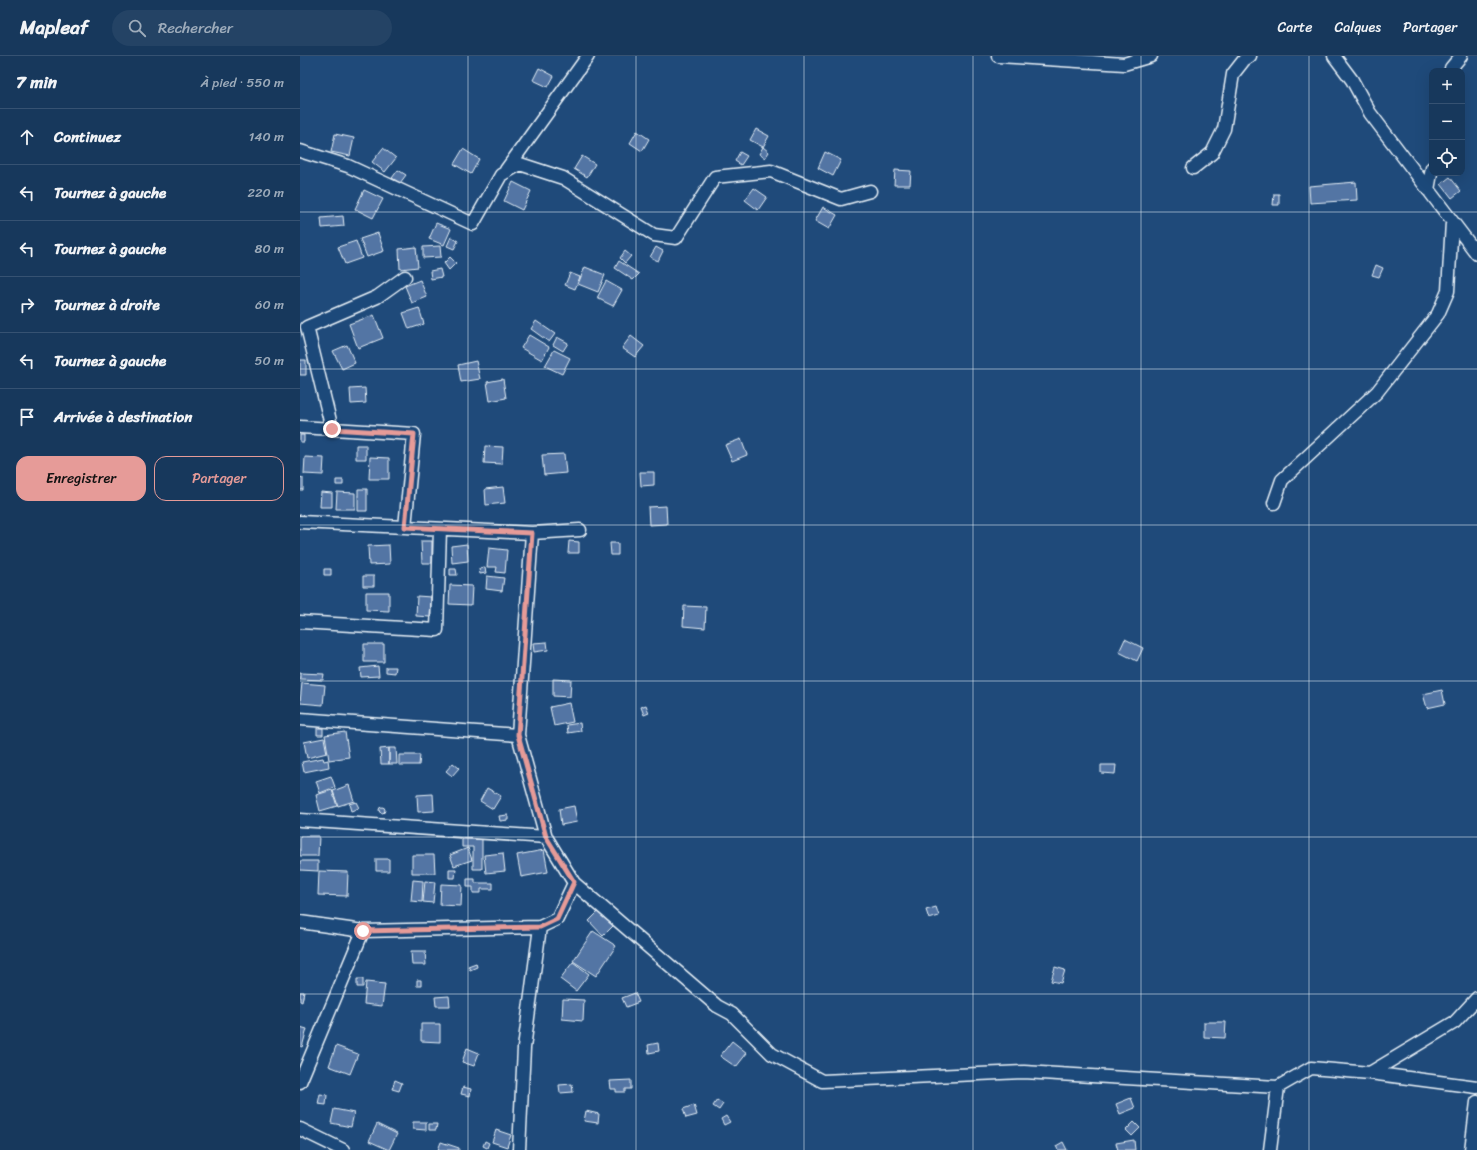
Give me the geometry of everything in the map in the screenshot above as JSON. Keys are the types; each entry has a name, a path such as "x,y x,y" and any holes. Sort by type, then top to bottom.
{"street":[{"path":"300,151 348,166 473,224 501,176 588,56"},
{"path":"998,56 1124,64 1151,56"},
{"path":"1193,168 1212,153 1224,129 1233,74 1244,60 1250,56"},
{"path":"1334,56 1352,80 1370,113 1477,254"},
{"path":"1451,68 1460,56"},
{"path":"501,176 520,164 563,178 654,235 676,238 715,177 771,171 841,198 870,192"},
{"path":"1428,190 1431,176"},
{"path":"1274,503 1282,480 1378,392 1438,314 1448,291 1452,222"},
{"path":"332,429 308,327 377,297 405,277"},
{"path":"300,427 414,434 405,527"},
{"path":"300,522 532,533 580,530"},
{"path":"300,622 437,630 440,529"},
{"path":"532,533 518,735 546,837 574,882 717,1006 732,1014 772,1054 822,1081 1024,1072 1278,1087 1310,1068 1370,1073 1477,1087"},
{"path":"300,719 518,735"},
{"path":"300,820 546,837"},
{"path":"300,922 363,931 540,927 557,919 574,882"},
{"path":"520,1150 524,1048 540,927"},
{"path":"300,1082 363,931"},
{"path":"1370,1073 1455,1022 1477,998"},
{"path":"1270,1150 1278,1087"},
{"path":"1471,1150 1477,1102"},
{"path":"300,1129 343,1150"}],"building":[{"path":"539,68 554,76 548,87 533,80"},
{"path":"756,129 769,136 763,147 750,140"},
{"path":"637,131 649,139 642,151 630,143"},
{"path":"335,134 354,138 350,156 331,152"},
{"path":"763,147 769,152 765,158 759,154"},
{"path":"383,148 396,158 385,172 372,162"},
{"path":"463,149 479,159 471,174 454,164"},
{"path":"740,152 747,156 741,165 735,161"},
{"path":"825,152 841,160 833,176 818,168"},
{"path":"582,156 595,164 587,177 574,169"},
{"path":"398,170 406,175 400,183 392,178"},
{"path":"895,170 911,171 910,185 894,185"},
{"path":"1450,177 1461,191 1452,198 1441,184"},
{"path":"513,182 531,191 522,210 504,201"},
{"path":"1356,182 1357,200 1310,203 1309,186"},
{"path":"754,188 767,197 758,210 745,200"},
{"path":"364,190 383,199 373,218 355,209"},
{"path":"1274,194 1279,194 1279,205 1273,205"},
{"path":"823,207 837,215 829,229 815,221"},
{"path":"343,216 344,226 322,228 321,218"},
{"path":"436,223 451,229 444,245 429,239"},
{"path":"378,233 384,251 367,257 360,239"},
{"path":"451,237 458,241 454,249 447,246"},
{"path":"356,241 362,258 345,264 338,247"},
{"path":"440,246 441,257 423,258 423,247"},
{"path":"416,247 418,267 400,269 399,249"},
{"path":"656,247 663,251 658,261 650,257"},
{"path":"625,251 631,256 625,263 620,258"},
{"path":"450,257 456,263 449,270 444,263"},
{"path":"619,261 639,274 633,280 615,268"},
{"path":"1376,265 1383,268 1379,277 1372,275"},
{"path":"585,267 605,275 598,292 578,284"},
{"path":"440,269 442,277 431,279 430,271"},
{"path":"570,273 580,277 575,289 565,285"},
{"path":"420,280 427,297 412,303 405,286"},
{"path":"606,281 622,290 613,306 597,298"},
{"path":"419,308 424,324 409,329 403,313"},
{"path":"374,315 383,338 358,348 349,324"},
{"path":"536,321 555,334 549,342 531,329"},
{"path":"529,335 549,347 542,360 521,348"},
{"path":"631,336 644,346 635,357 622,348"},
{"path":"557,337 568,343 563,351 553,345"},
{"path":"347,345 355,363 342,369 333,351"},
{"path":"554,350 570,358 562,374 545,366"},
{"path":"300,360 306,360 306,375 300,375"},
{"path":"476,361 480,379 461,382 458,365"},
{"path":"503,379 506,398 490,401 487,382"},
{"path":"365,388 366,403 351,404 350,389"},
{"path":"300,435 304,435 304,442 300,442"},
{"path":"741,439 747,455 732,461 725,445"},
{"path":"356,445 366,445 366,459 356,459"},
{"path":"485,446 503,447 502,464 484,463"},
{"path":"564,454 566,473 544,475 542,455"},
{"path":"305,457 324,458 323,475 304,474"},
{"path":"370,457 389,458 389,479 369,479"},
{"path":"640,472 654,472 654,485 641,486"},
{"path":"300,477 303,478 303,490 300,490"},
{"path":"336,480 343,480 343,485 336,485"},
{"path":"503,487 505,503 486,505 485,489"},
{"path":"358,489 367,489 367,511 358,511"},
{"path":"321,492 332,493 332,507 320,507"},
{"path":"337,492 355,493 355,509 336,509"},
{"path":"666,506 667,524 649,525 648,507"},
{"path":"421,541 432,541 432,563 422,563"},
{"path":"569,541 579,542 579,553 568,553"},
{"path":"610,543 618,543 618,555 611,555"},
{"path":"467,544 468,561 452,563 451,546"},
{"path":"389,545 390,564 369,565 368,546"},
{"path":"489,548 507,550 505,573 496,572 497,567 487,567"},
{"path":"485,568 486,573 480,574 479,569"},
{"path":"324,569 331,569 331,575 324,575"},
{"path":"450,569 456,569 457,575 450,575"},
{"path":"363,576 374,576 374,586 363,586"},
{"path":"487,576 504,578 502,591 486,589"},
{"path":"450,585 472,586 471,605 449,604"},
{"path":"366,592 389,592 389,611 366,610"},
{"path":"417,596 431,597 430,617 416,616"},
{"path":"684,606 706,607 705,628 683,626"},
{"path":"1125,639 1143,648 1137,661 1119,652"},
{"path":"547,642 548,650 534,652 533,643"},
{"path":"364,644 384,644 384,662 364,662"},
{"path":"378,666 379,676 361,677 360,668"},
{"path":"386,667 396,667 395,673 386,672"},
{"path":"300,673 324,674 323,680 300,679"},
{"path":"553,679 571,680 570,697 553,696"},
{"path":"302,683 325,685 323,705 300,703"},
{"path":"1442,690 1445,704 1427,708 1423,694"},
{"path":"569,703 573,722 554,726 550,707"},
{"path":"646,705 649,713 644,715 641,707"},
{"path":"580,723 581,731 568,733 567,725"},
{"path":"317,728 323,728 323,735 317,735"},
{"path":"345,732 349,757 329,760 325,735"},
{"path":"324,738 327,753 307,758 304,742"},
{"path":"389,748 389,764 381,764 380,749"},
{"path":"389,748 396,748 397,764 389,764"},
{"path":"399,755 420,755 419,765 399,765"},
{"path":"323,758 324,761 328,760 329,767 304,772 302,762"},
{"path":"453,763 459,768 452,776 446,771"},
{"path":"1101,765 1116,765 1115,774 1101,773"},
{"path":"331,776 335,787 320,793 316,781"},
{"path":"349,785 354,801 338,806 333,791"},
{"path":"487,788 501,796 493,809 480,801"},
{"path":"332,790 337,806 320,811 316,795"},
{"path":"433,794 434,811 418,812 417,795"},
{"path":"356,802 359,808 351,811 349,804"},
{"path":"574,806 577,822 561,825 559,809"},
{"path":"382,807 385,810 382,813 379,810"},
{"path":"508,815 508,820 500,821 499,816"},
{"path":"300,836 319,836 318,856 300,856"},
{"path":"462,839 482,839 482,869 473,869 473,847 462,847"},
{"path":"468,848 472,860 454,866 450,855"},
{"path":"544,850 548,872 521,877 517,855"},
{"path":"503,853 505,871 486,873 484,855"},
{"path":"412,855 434,855 435,873 412,873"},
{"path":"376,859 389,859 389,871 376,871"},
{"path":"300,861 318,861 318,871 300,870"},
{"path":"449,869 456,869 455,878 449,878"},
{"path":"319,871 348,872 347,896 318,895"},
{"path":"467,879 475,879 475,883 493,883 493,889 481,889 481,893 473,893 473,887 467,887"},
{"path":"413,880 423,881 422,902 411,901"},
{"path":"425,881 435,882 433,903 423,902"},
{"path":"441,884 462,885 461,906 440,905"},
{"path":"936,907 939,916 929,919 926,910"},
{"path":"599,911 614,925 603,936 589,921"},
{"path":"593,931 616,946 596,976 573,961"},
{"path":"411,951 425,951 426,965 412,965"},
{"path":"573,962 589,974 576,991 560,979"},
{"path":"476,963 477,967 470,970 468,966"},
{"path":"1055,967 1065,970 1061,983 1051,981"},
{"path":"357,979 363,979 363,987 357,987"},
{"path":"417,980 421,980 421,986 417,986"},
{"path":"366,982 385,984 382,1006 364,1004"},
{"path":"300,992 304,992 302,1002 300,1001"},
{"path":"635,993 639,1002 626,1007 622,998"},
{"path":"449,996 450,1006 436,1006 435,997"},
{"path":"563,999 584,1000 583,1021 562,1019"},
{"path":"1204,1022 1226,1022 1225,1038 1204,1037"},
{"path":"421,1024 440,1024 440,1042 421,1041"},
{"path":"300,1027 307,1029 302,1047 300,1046"},
{"path":"732,1041 747,1053 736,1067 720,1056"},
{"path":"658,1043 659,1051 649,1053 648,1045"},
{"path":"336,1046 358,1054 350,1074 329,1066"},
{"path":"467,1048 479,1053 474,1066 462,1062"},
{"path":"395,1080 402,1083 399,1091 392,1089"},
{"path":"631,1080 631,1089 625,1089 625,1092 616,1092 616,1089 611,1089 610,1081"},
{"path":"572,1084 573,1092 560,1093 559,1085"},
{"path":"463,1087 471,1089 470,1096 461,1094"},
{"path":"320,1094 327,1095 326,1105 318,1104"},
{"path":"1131,1098 1135,1108 1120,1114 1116,1104"},
{"path":"717,1100 723,1104 719,1110 713,1106"},
{"path":"694,1105 697,1115 686,1118 683,1109"},
{"path":"334,1109 354,1113 351,1127 331,1123"},
{"path":"586,1111 599,1114 598,1123 584,1121"},
{"path":"726,1116 730,1122 724,1125 721,1119"},
{"path":"413,1122 426,1122 426,1130 413,1129"},
{"path":"1134,1122 1140,1128 1132,1136 1126,1130"},
{"path":"377,1124 397,1134 389,1150 369,1141"},
{"path":"429,1124 437,1124 436,1130 429,1130"},
{"path":"496,1130 511,1135 507,1147 492,1142"},
{"path":"1134,1140 1135,1150 1118,1150 1116,1143"},
{"path":"485,1141 489,1143 487,1148 483,1146"},
{"path":"441,1142 459,1148 459,1150 438,1150"},
{"path":"1063,1142 1067,1150 1058,1150 1056,1146"}],"route":[{"path":"332,429 414,434 405,527 532,533 518,735 546,837 574,882 557,919 540,927 363,931"}]}
